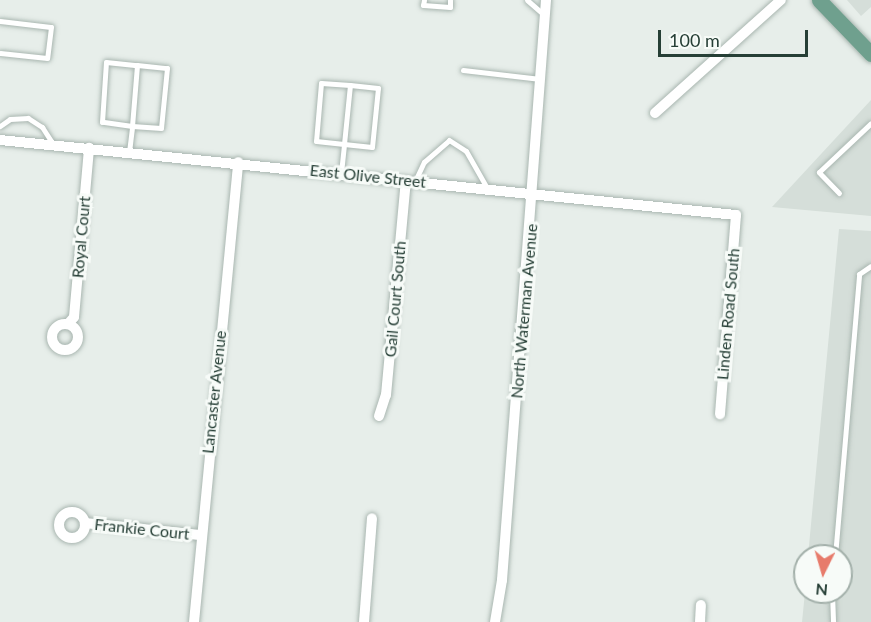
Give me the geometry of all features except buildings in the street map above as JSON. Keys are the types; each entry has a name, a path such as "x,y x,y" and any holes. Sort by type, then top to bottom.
{"main road":[{"path":"819,0 871,54"}],"street":[{"name":"North Waterman Avenue","path":"495,622 502,580 546,0"},
{"path":"655,113 781,0"},
{"name":"East Olive Street","path":"0,140 533,192 736,215"},
{"name":"Royal Court","path":"68,324 74,317 89,148"},
{"name":"Lancaster Avenue","path":"194,622 200,536 238,162"},
{"name":"Gail Court South","path":"379,416 386,395 410,181"},
{"name":"Linden Road South","path":"720,414 736,215"},
{"path":"364,622 372,518"},
{"name":"Frankie Court","path":"85,523 200,536"},
{"path":"700,622 701,605"}],"lane":[{"path":"423,0 423,5 450,7 450,0"},
{"path":"527,0 545,16"},
{"path":"0,21 51,27 47,58 0,53"},
{"path":"106,62 137,65 167,68 161,128 102,122 106,62"},
{"path":"129,152 137,65"},
{"path":"463,70 540,79"},
{"path":"321,82 378,88 372,147 344,144 316,141 321,82"},
{"path":"341,174 350,86"},
{"path":"0,126 10,119 28,118 42,127 53,144"},
{"path":"839,193 819,172 871,123"},
{"path":"410,181 424,162 449,140 466,151 487,188"},
{"path":"836,544 859,274 871,266"},
{"path":"832,604 833,622"}],"shaded area":[{"path":"847,0 871,0 871,7 861,16"},
{"path":"871,100 871,216 772,207"},
{"path":"839,229 871,231 871,622 802,622 804,604 853,604 853,544 809,544"}]}
